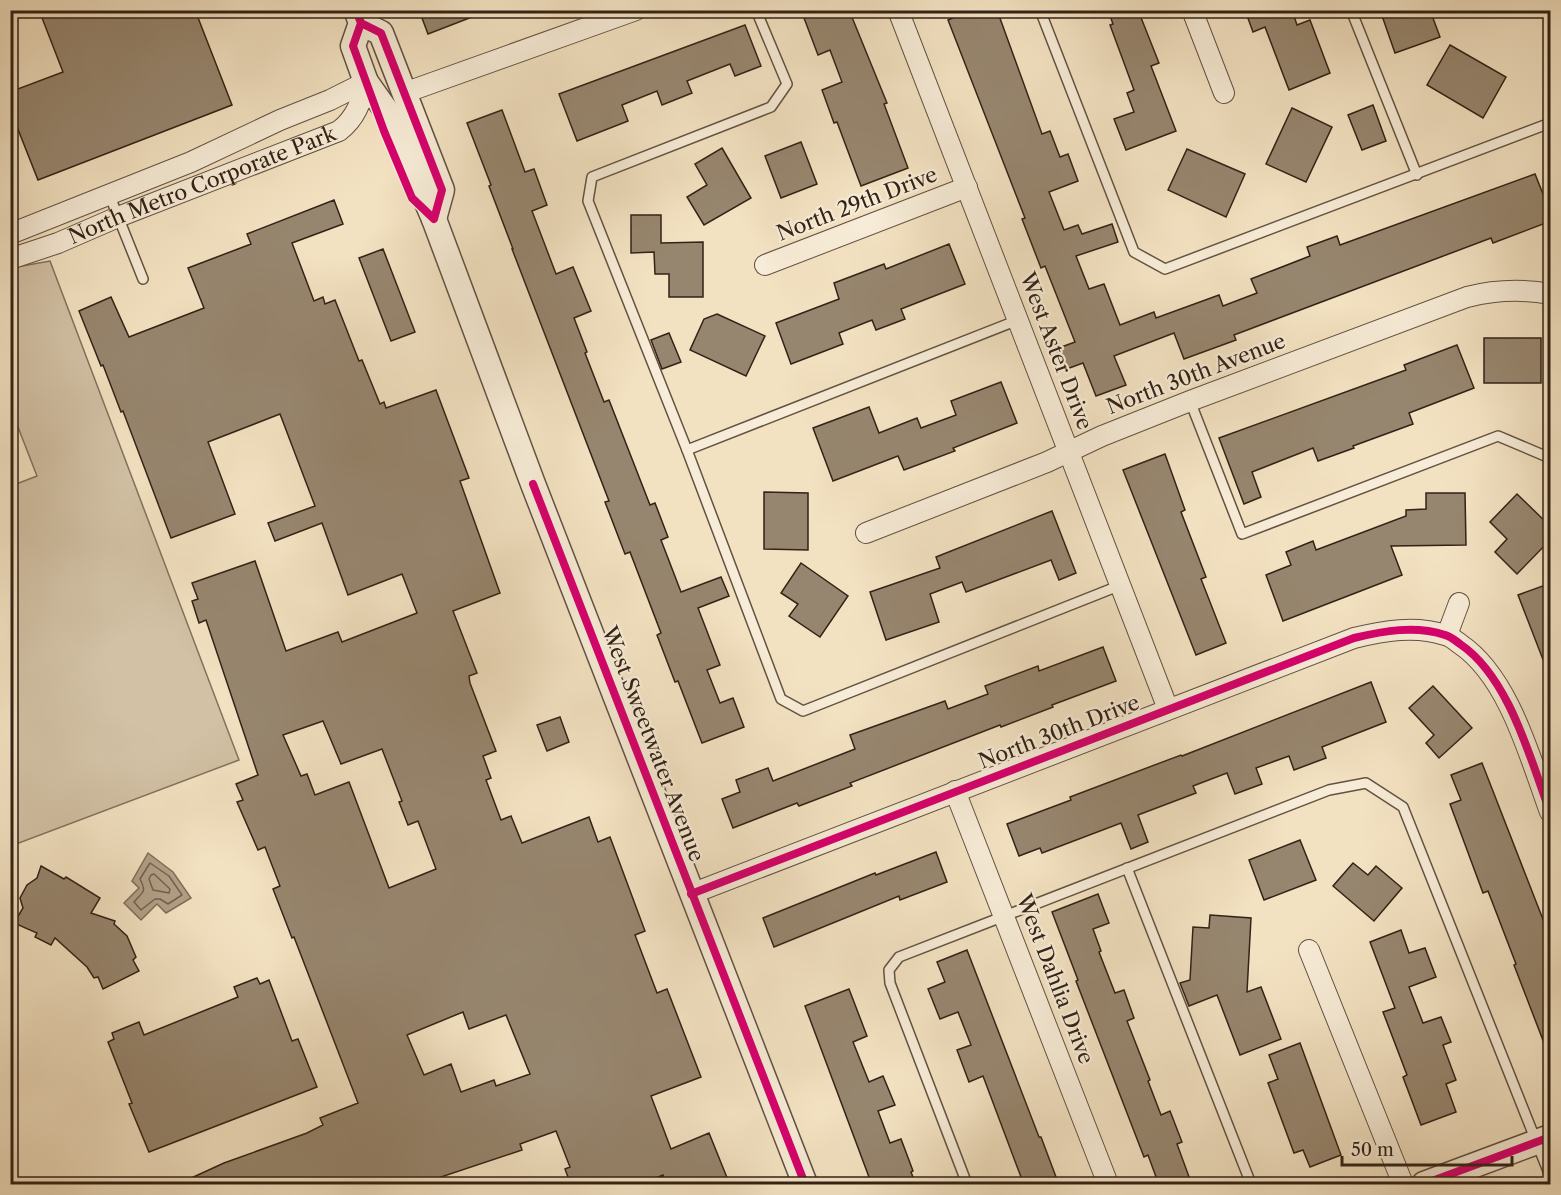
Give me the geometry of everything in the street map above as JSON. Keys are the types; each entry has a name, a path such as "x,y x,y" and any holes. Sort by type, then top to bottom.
{"street":[{"path":"366,22 352,46 366,82 404,93 636,10"},
{"name":"West Aster Drive","path":"898,10 1168,709"},
{"path":"1192,10 1224,93"},
{"path":"366,22 404,93 442,190 434,219"},
{"name":"West Sweetwater Avenue","path":"366,82 387,124 412,198 434,219 525,463 805,1185"},
{"name":"North Metro Corporate Park","path":"10,234 191,162 366,82"},
{"name":"North Metro Corporate Park","path":"10,259 57,243 339,131 350,123 358,108 366,82"},
{"path":"387,124 404,93"},
{"name":"North 29th Drive","path":"765,265 967,187"},
{"name":"North 30th Avenue","path":"866,532 1069,452 1102,436 1190,401 1467,297 1488,292 1514,291 1551,294"},
{"path":"1459,603 1447,635 1468,649 1485,665 1498,684 1511,710 1551,812"},
{"name":"North 30th Drive","path":"691,894 1354,638 1382,632 1415,630 1447,635"},
{"name":"West Dahlia Drive","path":"955,791 1108,1185"},
{"path":"1309,950 1403,1185"},
{"path":"1424,1185 1543,1139"}],"lane":[{"path":"756,10 787,84 771,107 592,177 588,201 687,450 781,699 803,711 1121,585"},
{"path":"1040,10 1134,252 1165,269 1551,123"},
{"path":"1352,10 1417,175"},
{"path":"109,194 143,279"},
{"path":"687,450 1018,320"},
{"path":"1190,401 1242,534 1498,436 1551,458"},
{"path":"967,1185 891,983 889,970 899,957 1329,790 1366,783 1403,807 1543,1139 1551,1176"},
{"path":"1127,868 1251,1185"}],"shaded area":[{"path":"50,261 239,760 11,846 11,486 37,476 11,409 11,268"}],"water":[{"path":"148,853 173,872 191,898 166,913 157,904 141,920 124,903 139,888 132,881"}],"building":[{"path":"39,10 195,10 232,105 38,180 10,109 10,100 15,90 63,72"},
{"path":"419,10 485,10 485,12 428,34"},
{"path":"801,10 849,10 887,103 884,104 908,168 861,186 837,122 834,123 822,90 842,82 830,50 818,55"},
{"path":"972,10 997,10 1042,134 1050,131 1060,157 1068,154 1078,181 1049,192 1064,230 1078,225 1082,234 1112,224 1118,242 1076,256 1089,289 1104,284 1120,325 1154,312 1156,318 1219,295 1223,306 1257,293 1251,279 1310,256 1307,247 1337,236 1340,245 1535,174 1551,214 1551,221 1493,243 1491,238 1234,335 1236,340 1184,359 1174,333 1114,356 1126,385 1096,396 1083,363 1064,370 1056,349 1075,342 1045,266 1041,268 1022,219 1025,218 948,20"},
{"path":"1108,10 1138,10 1159,63 1151,66 1176,131 1126,150 1114,119 1134,112 1127,93 1134,90 1110,25 1113,24"},
{"path":"1245,10 1304,10 1294,16 1297,25 1310,20 1330,73 1289,90 1265,27 1253,32"},
{"path":"1380,10 1430,10 1440,37 1395,53"},
{"path":"745,25 761,66 735,76 730,64 687,81 692,93 662,105 657,91 622,105 628,121 577,141 559,94"},
{"path":"1450,45 1506,77 1483,118 1427,85"},
{"path":"1373,105 1386,141 1362,150 1348,115"},
{"path":"1292,108 1332,127 1306,182 1266,164"},
{"path":"502,110 525,172 534,169 547,205 532,211 556,274 573,267 591,311 574,318 587,352 585,353 604,402 609,400 650,505 655,503 668,537 661,540 681,592 721,577 729,596 698,608 720,665 707,670 720,703 733,698 744,727 702,743 657,635 661,633 630,552 625,554 605,502 609,501 512,249 467,123"},
{"path":"801,142 817,184 781,198 765,156"},
{"path":"722,148 751,198 704,225 687,197 707,185 695,164"},
{"path":"1187,149 1245,174 1226,217 1168,190"},
{"path":"334,200 343,224 292,243 314,301 323,297 325,304 335,300 359,361 362,360 380,404 384,402 386,408 436,390 469,478 460,481 500,593 453,611 477,673 469,676 470,683 496,751 483,756 491,778 486,780 501,820 511,816 522,843 589,817 598,842 610,837 645,931 635,935 657,993 667,989 701,1077 651,1096 671,1149 709,1133 730,1185 667,1185 663,1175 638,1185 571,1185 565,1169 570,1167 556,1131 520,1144 522,1150 417,1185 176,1185 224,1163 307,1133 323,1125 320,1118 358,1103 273,889 280,886 265,847 258,850 237,802 243,800 236,784 258,775 206,620 199,623 192,601 198,599 192,583 255,561 286,651 338,632 342,642 417,613 402,574 348,595 322,523 275,541 268,523 315,506 280,414 208,442 235,514 171,538 123,411 121,412 79,311 111,297 129,337 204,308 188,268 251,244 247,234","holes":["323,721 341,764 382,749 402,801 399,802 408,825 418,821 436,869 389,888 349,782 315,795 307,774 301,776 283,735","463,1012 469,1029 506,1015 530,1074 496,1086 494,1080 461,1092 451,1064 424,1075 407,1035"]},
{"path":"631,215 661,215 661,243 703,242 703,297 669,297 669,274 655,274 654,252 631,253"},
{"path":"949,244 965,284 901,309 905,319 876,330 872,320 839,333 843,344 791,364 776,323 839,299 834,283 884,264 886,269"},
{"path":"383,249 415,332 391,341 359,258"},
{"path":"717,314 765,336 746,376 690,350 704,319"},
{"path":"669,333 681,362 662,369 651,340"},
{"path":"1484,338 1541,338 1541,383 1484,383"},
{"path":"1457,345 1474,388 1409,413 1413,424 1353,446 1354,448 1318,461 1313,448 1252,472 1261,497 1244,504 1219,438 1406,370 1404,365"},
{"path":"1001,382 1017,423 953,448 955,451 904,470 898,456 833,481 813,428 869,407 879,433 917,418 921,428 956,415 951,401"},
{"path":"1165,454 1185,510 1181,512 1206,577 1201,579 1226,643 1196,655 1123,470"},
{"path":"764,492 808,493 808,550 764,549"},
{"path":"1426,493 1465,493 1466,545 1391,546 1402,575 1283,621 1266,575 1291,565 1286,552 1313,541 1316,550 1406,516 1406,510 1426,509"},
{"path":"1517,494 1551,527 1551,539 1517,574 1495,552 1507,539 1490,522"},
{"path":"1052,511 1076,573 1059,580 1051,560 966,592 962,582 930,594 939,622 886,640 870,592 940,568 936,557"},
{"path":"801,563 848,596 820,637 789,616 798,604 781,593"},
{"path":"1551,583 1551,675 1549,675 1518,595"},
{"path":"1103,647 1116,681 850,783 852,786 799,806 797,803 733,828 722,799 740,792 736,780 768,768 773,781 855,749 850,735 945,701 948,709 988,694 985,686 1038,666 1039,671"},
{"path":"1371,682 1386,722 1322,747 1326,758 1294,770 1289,756 1256,768 1262,784 1235,794 1227,773 1193,786 1196,793 1138,815 1148,842 1131,849 1121,823 1042,853 1040,848 1019,856 1007,824 1071,800 1070,797"},
{"path":"1433,686 1472,728 1439,758 1426,743 1434,735 1409,708"},
{"path":"560,717 569,742 547,751 537,725"},
{"path":"1482,763 1551,940 1551,1056 1549,1056 1514,965 1516,964 1488,891 1483,893 1450,804 1461,800 1451,775"},
{"path":"1300,840 1316,880 1264,900 1249,860"},
{"path":"936,852 947,882 900,900 899,896 774,947 763,918 875,873 876,875"},
{"path":"1353,863 1368,875 1376,866 1402,888 1374,921 1333,886"},
{"path":"41,866 64,879 66,877 100,898 91,913 115,921 114,924 127,936 136,957 133,960 139,971 103,989 98,977 94,978 87,967 55,938 51,945 35,937 37,933 14,923 23,908 20,898 27,885 37,878"},
{"path":"1098,894 1109,923 1093,929 1101,951 1099,952 1115,993 1124,990 1134,1018 1127,1021 1161,1115 1170,1111 1182,1142 1177,1144 1192,1185 1159,1185 1148,1155 1144,1157 1052,912"},
{"path":"1210,915 1251,918 1247,992 1261,987 1281,1039 1240,1055 1217,995 1189,1006 1180,983 1190,980 1193,927 1209,928"},
{"path":"1401,930 1409,953 1425,948 1436,977 1409,987 1423,1023 1441,1017 1451,1042 1443,1045 1456,1080 1446,1084 1456,1112 1421,1125 1403,1077 1407,1075 1383,1012 1395,1008 1370,942"},
{"path":"967,950 1059,1185 1024,1185 983,1076 969,1082 957,1050 971,1045 958,1012 940,1019 928,989 945,982 937,962"},
{"path":"257,978 260,984 269,980 292,1041 298,1039 317,1087 149,1152 129,1104 132,1103 108,1042 114,1039 112,1033 139,1022 144,1035 238,997 234,987"},
{"path":"849,989 867,1036 853,1042 869,1082 883,1076 895,1105 878,1111 890,1143 901,1139 916,1185 872,1185 805,1006"},
{"path":"1300,1043 1341,1155 1310,1167 1303,1150 1294,1153 1268,1083 1278,1079 1269,1055"}],"cycle path":[{"path":"356,10 361,23 353,46 384,131 412,198 434,219 442,190 381,33 361,23"},
{"path":"533,484 805,1184"},
{"path":"691,894 1354,638 1399,630 1422,630 1447,636 1457,641 1477,658 1505,697 1516,720 1550,812"},
{"path":"1424,1184 1550,1137"}]}
